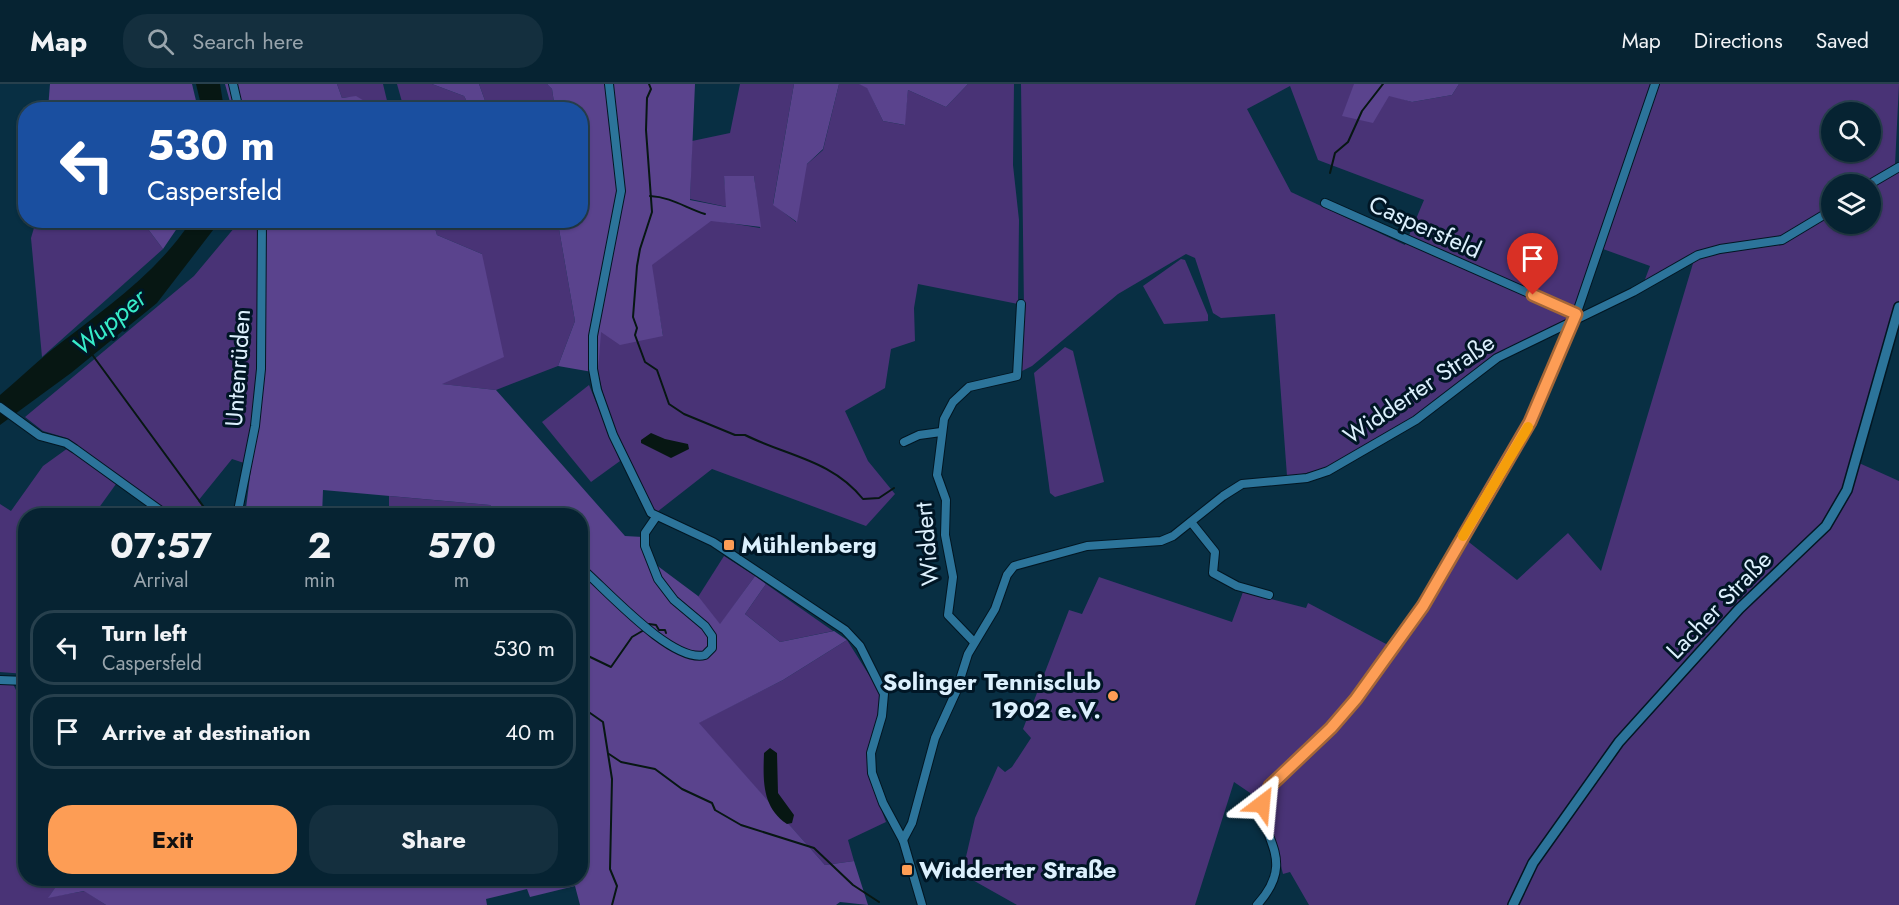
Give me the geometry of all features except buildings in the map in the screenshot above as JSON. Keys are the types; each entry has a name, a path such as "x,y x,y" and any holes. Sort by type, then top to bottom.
{"street":[{"path":"233,84 237,102"},
{"path":"609,84 621,191 593,336 595,380 620,451 647,507 656,517 713,542 845,630 860,646 882,689 885,700 871,753 872,773 883,803 903,840 922,905"},
{"path":"1257,905 1272,886 1276,872 1263,807 1265,793 1348,709 1423,606 1530,422 1575,317 1655,84"},
{"path":"1881,178 1899,167"},
{"name":"Caspersfeld","path":"1325,203 1575,317"},
{"name":"Widderter Straße","path":"903,840 912,823 935,738 956,692 973,641 995,609 1007,574 1018,564 1087,546 1161,541 1173,536 1223,496 1242,484 1307,478 1332,470 1416,420 1490,361 1575,317 1633,292 1698,255 1720,249 1782,240 1821,217"},
{"name":"Untenrüden","path":"239,508 257,412 261,369 262,228"},
{"name":"Widdert","path":"973,641 948,615 953,578 945,535 946,500 937,475 941,432 945,414 964,391 983,382 1017,376 1021,304"},
{"name":"Lacher Straße","path":"1514,905 1533,863 1619,741 1739,609 1826,526 1838,509 1850,480 1899,307"},
{"path":"0,407 34,432 75,448 157,508"},
{"path":"904,442 919,435 941,432"},
{"path":"588,574 655,634 690,655 705,655 712,648 712,636 664,589 647,553 645,532 656,517"},
{"path":"1191,522 1215,552 1213,573 1237,586 1269,595"},
{"path":"0,680 18,681"}],"shaded area":[{"path":"50,84 192,84 196,102 49,102"},
{"path":"225,84 337,84 342,98 356,96 366,102 230,102"},
{"path":"337,84 383,84 387,102 366,102 357,98 342,98"},
{"path":"397,84 432,84 464,96 467,102 402,102"},
{"path":"432,84 479,84 485,102 467,102 464,96"},
{"path":"479,84 547,84 552,89 554,102 485,102"},
{"path":"547,84 695,84 690,200 726,207 724,176 754,176 761,227 711,221 652,265 663,336 620,345 601,332 598,373 558,366 575,321 559,229 588,228 588,102 554,102 552,89"},
{"path":"740,84 794,84 773,204 796,222 806,165 823,150 839,84 860,84 867,87 883,121 904,125 908,90 946,107 968,84 1014,84 1013,165 1019,220 1018,304 918,284 914,308 915,341 891,349 885,388 845,411 868,461 895,494 866,526 712,469 657,512 651,505 611,426 598,373 600,331 663,336 651,265 711,220 760,228 754,176 724,176 727,207 690,199 692,141 730,133"},
{"path":"794,84 839,84 823,149 807,164 797,222 773,205"},
{"path":"859,84 968,84 946,107 908,90 905,125 883,121 867,88"},
{"path":"1021,84 1354,84 1412,102 1452,95 1459,84 1652,84 1573,312 1567,320 1495,356 1416,415 1367,448 1315,471 1287,476 1275,314 1221,318 1213,313 1195,258 1186,254 1118,294 1032,366 1020,372 1024,308","holes":["1290,86 1318,160 1424,200 1405,245 1291,192 1247,109"]},
{"path":"1354,84 1459,84 1452,95 1412,102 1389,96 1373,123 1342,116"},
{"path":"1657,84 1899,84 1895,165 1881,174 1821,174 1821,212 1791,232 1778,237 1715,247 1692,254 1644,282 1650,266 1603,249"},
{"path":"1899,171 1899,301 1884,342 1845,485 1819,529 1616,739 1522,875 1510,905 1309,905 1290,872 1283,874 1265,802 1271,788 1338,726 1407,634 1465,539 1517,580 1568,533 1601,571 1694,260 1709,254 1786,242 1821,220 1821,234 1881,234 1881,182"},
{"path":"34,228 145,228 163,249 42,357 31,238"},
{"path":"144,228 177,228 163,249 148,229"},
{"path":"234,228 259,228 257,389 244,463 232,459 198,501 204,508 162,508 67,438 43,431 25,417 194,276"},
{"path":"263,228 435,228 437,235 482,254 504,357 442,384 496,390 625,536 643,537 651,561 698,596 720,624 755,576 766,584 745,614 780,642 834,631 847,640 783,680 699,723 825,865 854,861 868,905 840,902 836,905 580,905 575,886 588,886 588,508 493,508 490,505 323,490 322,508 246,508 261,388"},
{"path":"435,228 559,228 575,321 558,366 496,390 441,384 482,254 437,235"},
{"path":"1181,259 1185,260 1208,315 1208,321 1164,324 1143,286"},
{"path":"1065,347 1073,351 1104,482 1055,497 1050,493 1034,373"},
{"path":"589,385 620,461 591,482 542,422"},
{"path":"68,448 116,484 99,508 18,508 18,673 0,672 0,504 11,511 43,466"},
{"path":"1859,463 1899,481 1899,905 1517,905 1527,878 1621,744 1741,611 1833,524 1846,500"},
{"path":"389,496 490,505 493,508 389,508"},
{"path":"724,556 755,576 720,625 698,597"},
{"path":"1099,577 1232,622 1243,592 1306,608 1308,603 1390,646 1343,710 1272,780 1259,799 1234,782 1195,905 1017,905 962,874 975,818 998,766 1005,772 1012,767 1031,738 1023,729 1069,610 1082,614"},
{"path":"766,584 833,631 780,642 745,614"},
{"path":"847,640 881,694 880,710 868,747 867,772 886,822 848,840 854,861 825,865 698,723 783,680"},
{"path":"0,683 13,684 18,694 18,886 56,886 49,897 85,891 106,905 0,905"},
{"path":"56,886 575,886 530,897 527,889 486,899 487,905 106,905 84,891 48,898"}],"water":[{"path":"196,84 220,84 223,102 200,102"},
{"name":"Wupper","path":"186,228 215,228 157,303 71,373 0,425 0,395 49,352 126,292 177,241"},
{"path":"651,433 688,444 689,449 671,458 641,443 641,440"},
{"path":"770,748 777,753 778,793 794,815 792,823 787,824 779,817 768,801 764,783 764,753"}],"waterway":[{"path":"649,84 651,89 647,98 646,130 652,212 640,249 633,317 637,328 635,335 645,362 657,370 669,404 684,414 735,435 745,435 823,467 851,486 863,499 879,498 894,488"},
{"path":"1330,173 1335,153 1348,142 1362,111 1383,84"},
{"path":"650,196 672,201 705,214"},
{"name":"Wupper","path":"91,353 205,508"},
{"path":"649,624 656,625 659,630 665,630 666,633"},
{"path":"588,656 611,667 632,637 644,630"},
{"path":"588,712 603,722 612,779 610,869 617,886 612,905"},
{"path":"609,754 621,762 655,769 682,789 712,803 715,810 741,825 814,848 853,885 879,902"}],"slow traffic":[{"path":"1463,536 1528,427"}],"place":[{"name":"Mühlenberg","path":"729,545"},
{"name":"Solinger Tennisclub 1902 e.V.","path":"1113,696"},
{"name":"Widderter Straße","path":"907,870"}],"route":[{"path":"1262,804 1265,793 1274,781 1340,718 1406,631 1423,606 1530,422 1576,314 1533,295"}]}
